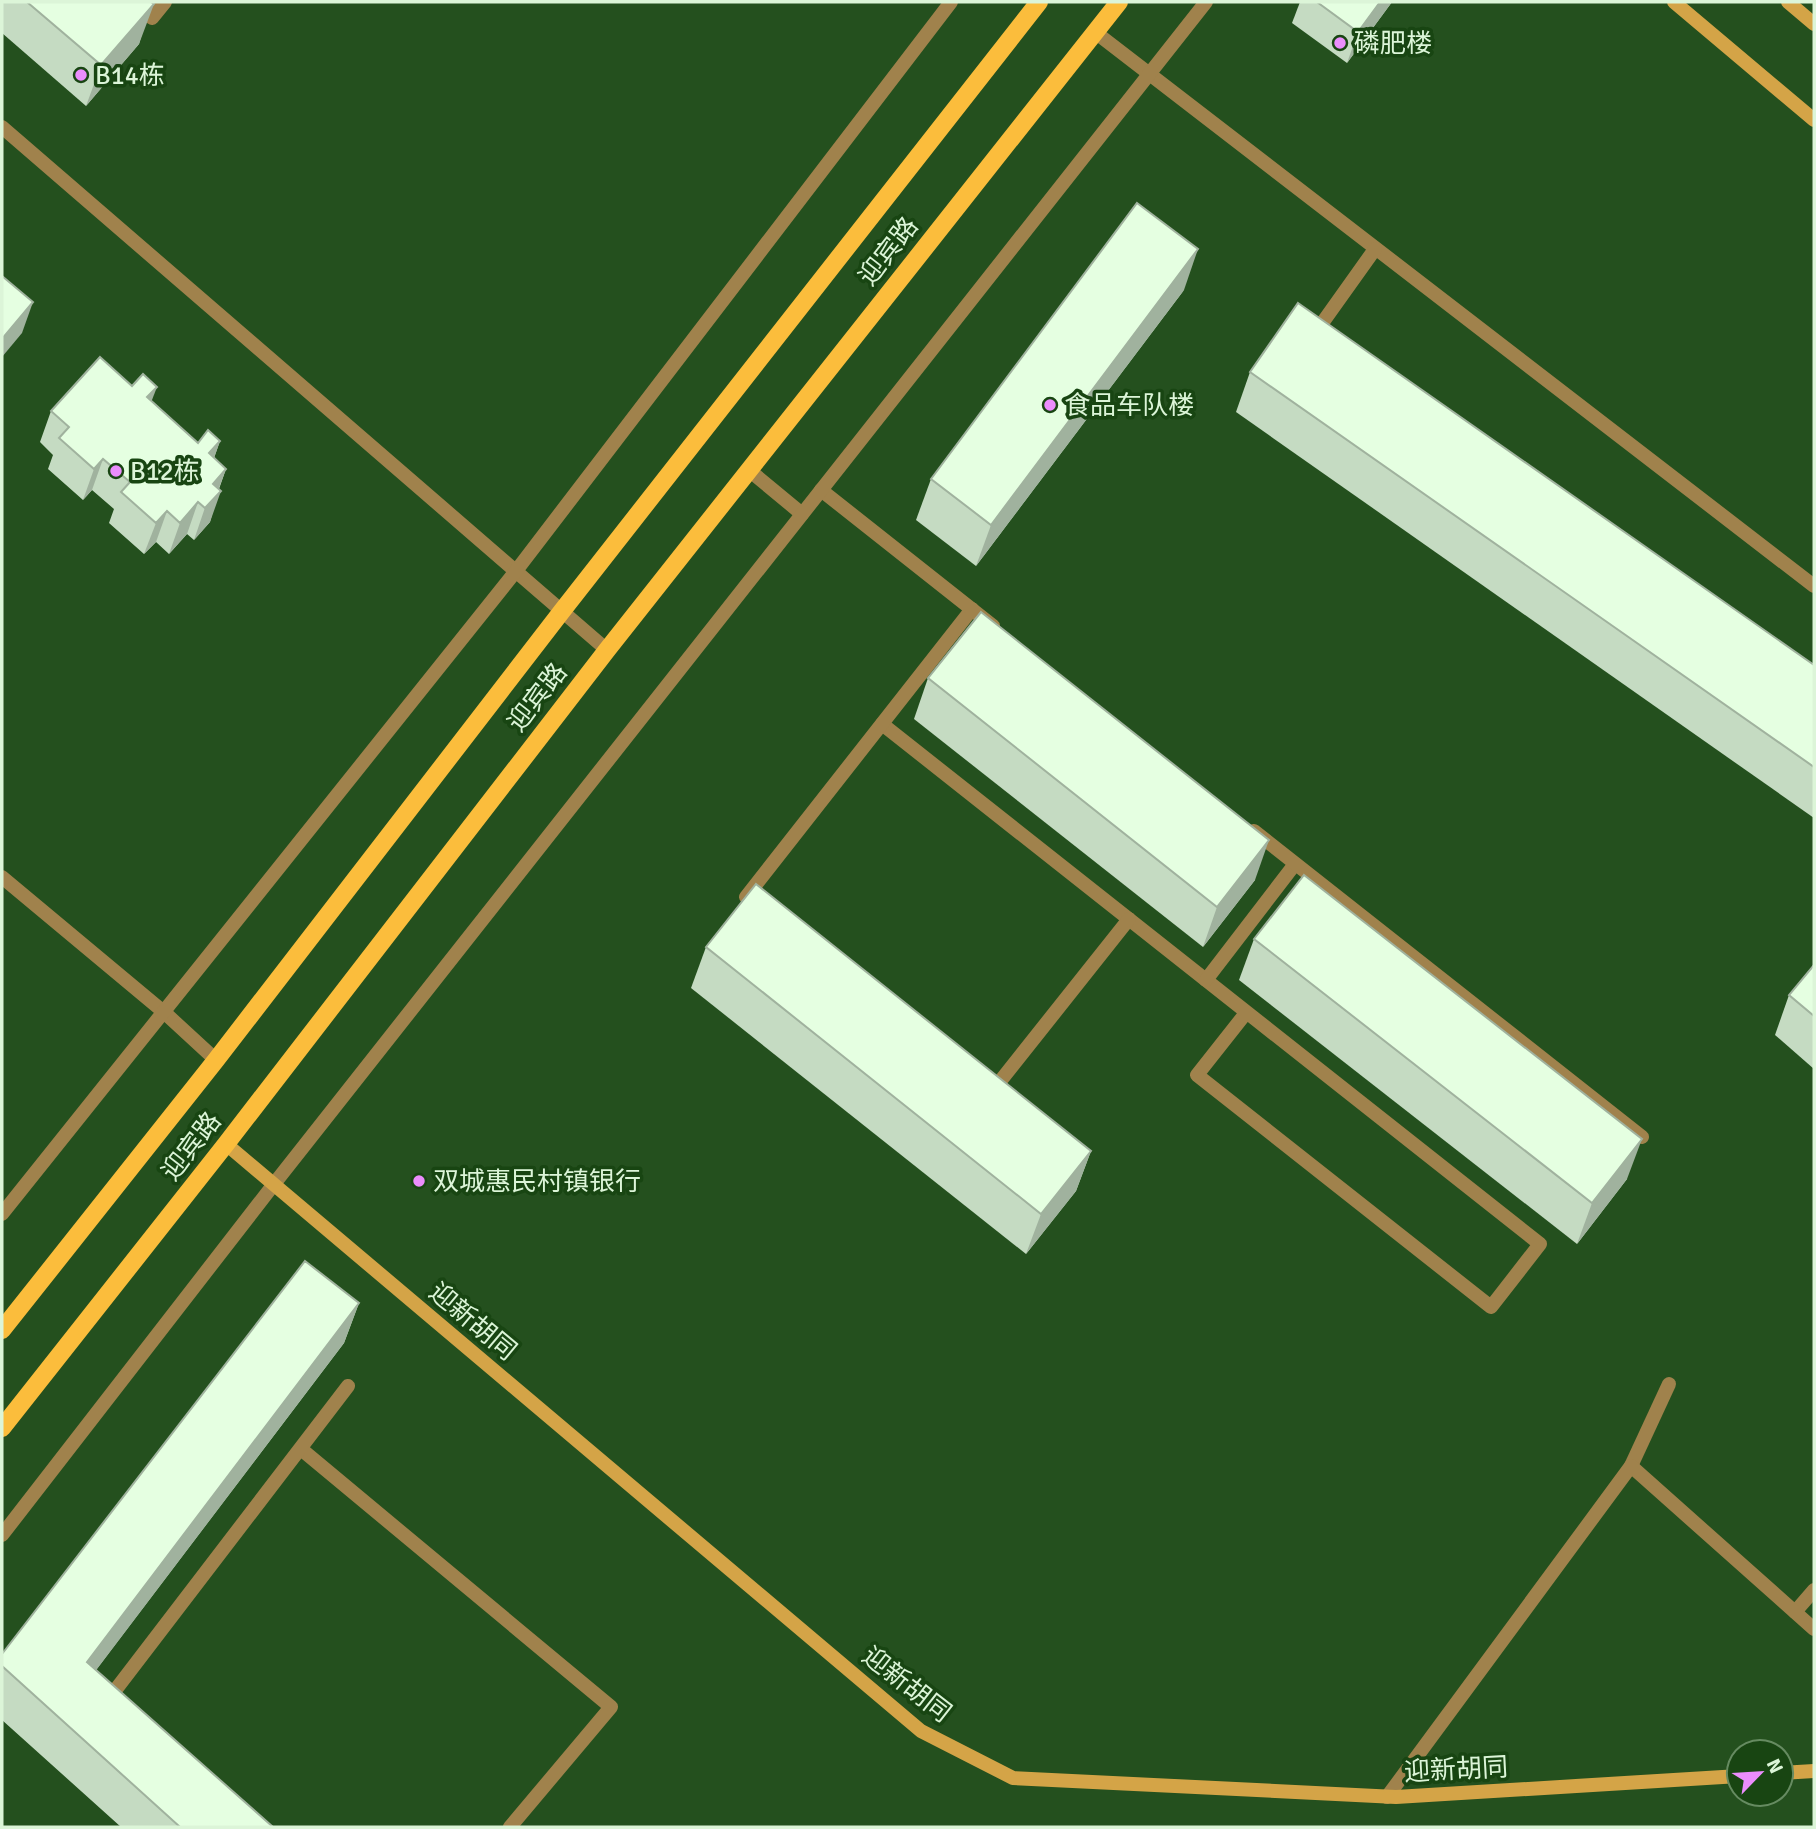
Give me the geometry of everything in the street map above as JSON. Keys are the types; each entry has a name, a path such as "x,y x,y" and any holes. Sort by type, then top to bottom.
{"main road":[{"name":"迎宾路","path":"2,1330 216,1060 562,611 1040,2"},
{"name":"迎宾路","path":"2,1428 226,1144 607,650 1119,2"}],"street":[{"path":"133,2 152,18 165,2"},
{"path":"2,1214 516,571 951,2"},
{"path":"2,1535 274,1184 1206,2"},
{"path":"1674,2 1814,120"},
{"path":"1788,2 1814,24"},
{"path":"1095,33 1814,586"},
{"path":"2,127 607,650"},
{"path":"1323,345 1312,337 1375,249"},
{"path":"749,470 802,514"},
{"path":"821,490 1005,635"},
{"path":"755,908 744,900 972,609"},
{"path":"882,724 1540,1244 1491,1307 1197,1075 1246,1013"},
{"path":"1242,821 1642,1137"},
{"path":"1206,980 1295,863"},
{"path":"2,877 165,1013 216,1060"},
{"path":"979,1086 990,1095 1129,919"},
{"name":"迎新胡同","path":"226,1144 920,1731 1013,1778 1387,1797 1725,1777"},
{"path":"1387,1797 1631,1466 1669,1384"},
{"path":"112,1715 102,1707 348,1386"},
{"path":"301,1449 611,1707 510,1827"},
{"path":"1631,1466 1814,1629"},
{"path":"1795,1612 1814,1590"},
{"path":"1795,1772 1814,1771"}],"building":[{"path":"27,2 151,2 154,4 101,65"},
{"path":"1317,2 1380,2 1358,32"},
{"name":"食品车队楼","path":"1137,203 1198,249 991,525 931,479"},
{"path":"2,276 33,302 2,339"},
{"path":"1298,303 1814,665 1814,767 1250,372"},
{"path":"100,357 132,386 143,374 157,387 147,397 198,443 208,430 220,441 209,453 226,469 213,484 221,491 205,508 198,502 180,523 167,511 156,523 121,492 130,482 103,459 94,469 59,438 69,427 51,411"},
{"path":"981,612 1269,840 1217,907 928,678"},
{"path":"1304,875 1642,1139 1592,1203 1254,939"},
{"path":"756,884 1091,1151 1041,1214 706,947"},
{"path":"1814,965 1814,1016 1789,995"},
{"path":"305,1261 359,1303 87,1662 273,1827 180,1827 2,1666 2,1654"}],"place":[{"name":"磷肥楼","path":"1340,43"},
{"name":"B14栋","path":"81,75"},
{"name":"食品车队楼","path":"1050,405"},
{"name":"B12栋","path":"116,471"},
{"name":"双城惠民村镇银行","path":"419,1181"}]}
